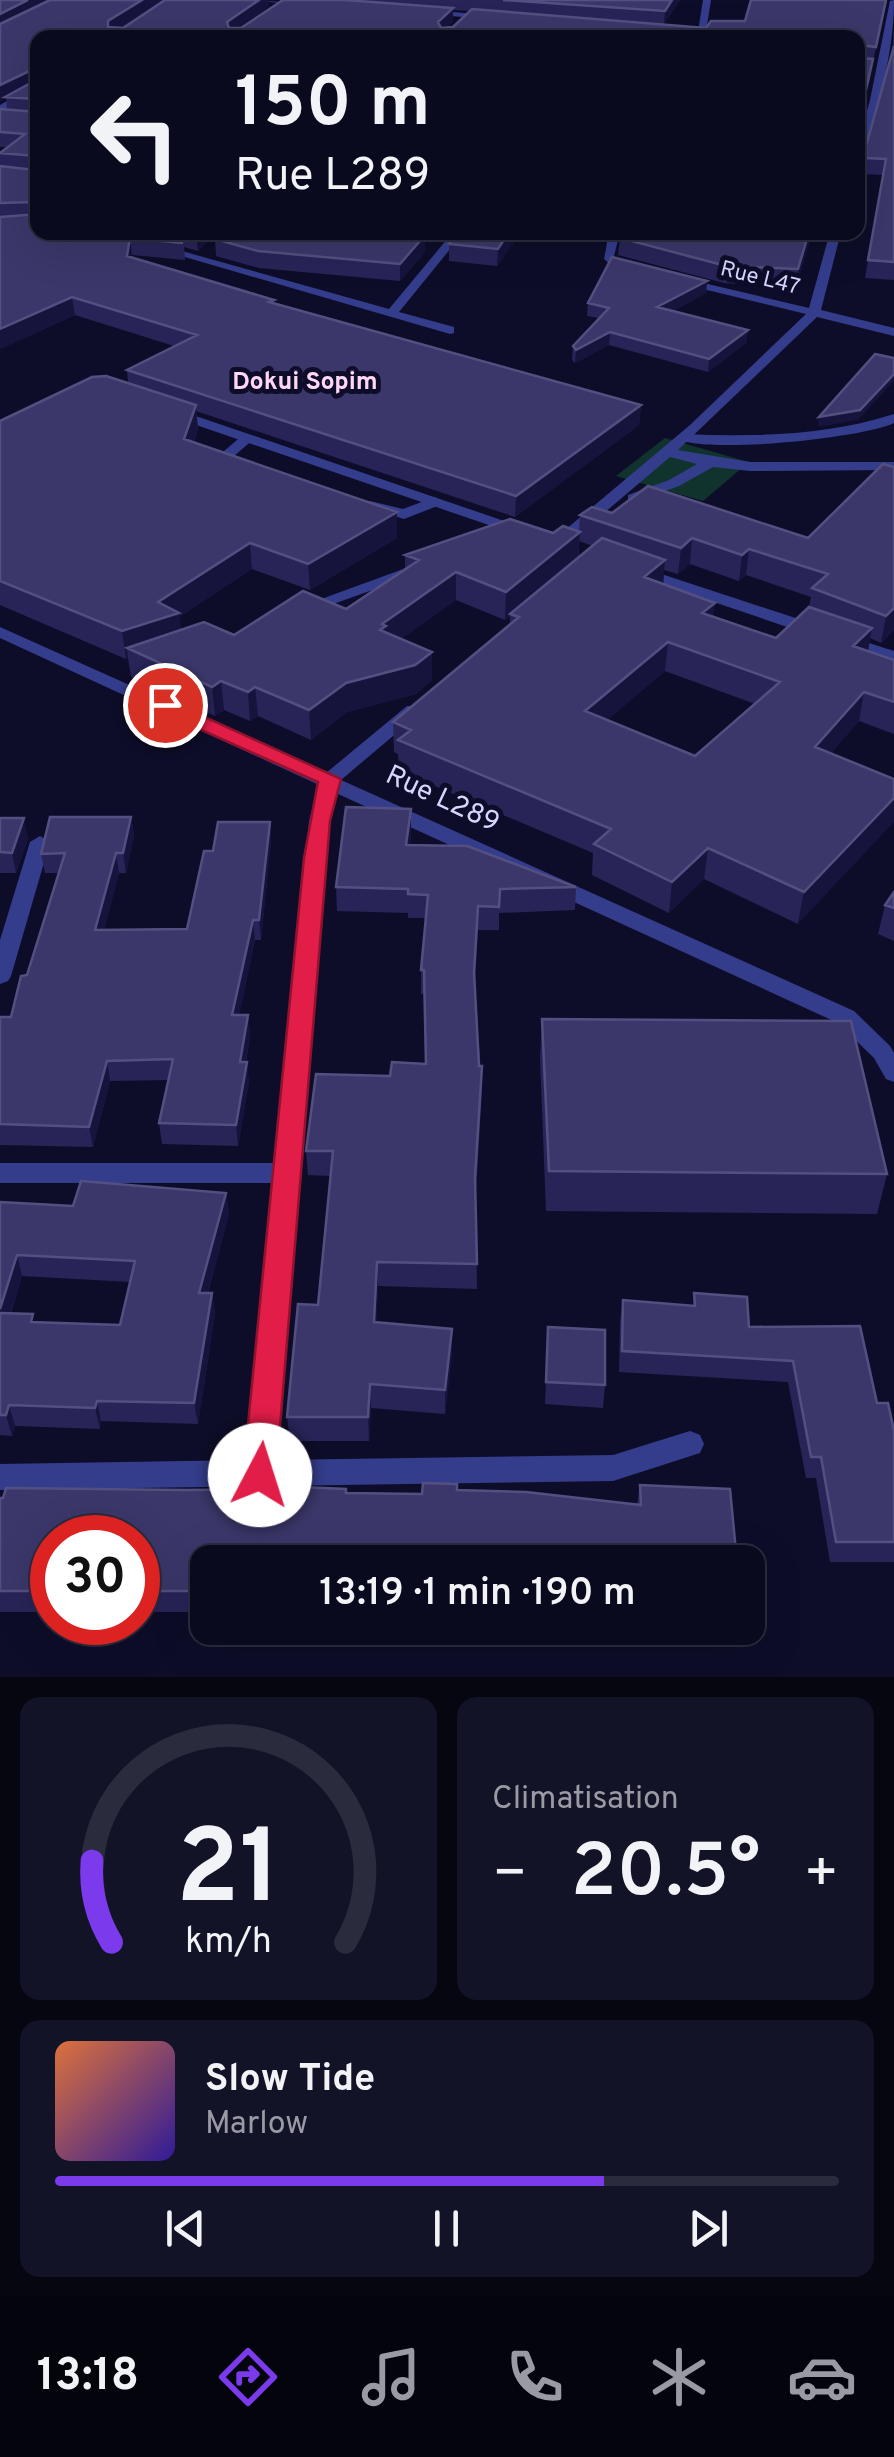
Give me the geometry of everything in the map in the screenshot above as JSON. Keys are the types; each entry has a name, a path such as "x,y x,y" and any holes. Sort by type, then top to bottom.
{"street":[{"path":"255,0 324,5"},
{"path":"703,30 708,0"},
{"path":"865,134 875,100 874,67 894,1"},
{"path":"274,11 288,2"},
{"path":"415,12 508,18"},
{"path":"458,26 470,16"},
{"path":"0,109 30,91"},
{"path":"875,100 894,102"},
{"path":"392,313 452,240"},
{"path":"613,240 608,257 616,264 652,272"},
{"path":"558,544 683,438 814,313 834,240"},
{"path":"142,243 206,255 450,330"},
{"name":"Rue L47","path":"670,277 894,332"},
{"path":"152,405 583,552"},
{"path":"683,438 804,435 877,427 894,418"},
{"path":"248,438 224,457 263,472"},
{"path":"665,452 708,464 894,466"},
{"path":"603,506 674,484 708,464"},
{"path":"354,501 404,514 435,502"},
{"path":"503,540 523,532"},
{"path":"615,563 894,657"},
{"path":"287,614 428,566"},
{"name":"Rue L289","path":"0,632 111,674 846,1017 882,1052 894,1073"},
{"path":"260,1475 319,821 330,779 434,693"},
{"path":"0,976 40,842"},
{"path":"0,1174 286,1174"},
{"path":"0,1477 613,1468 690,1444"}],"green space":[{"path":"665,438 749,462 703,501 616,476"}],"building":[{"path":"0,0 28,0 0,14"},
{"path":"50,0 142,0 108,21 108,27 123,28 165,0 259,0 227,22 229,28 241,28 283,0 345,0 453,8 438,22 441,28 453,27 472,9 706,28 711,21 745,21 751,0 886,0 876,47 865,46 865,30 30,30 30,71 0,85 0,24"},
{"path":"503,0 672,0 665,11"},
{"path":"894,46 894,262 868,260 886,159 866,158 866,146"},
{"path":"865,58 873,59 866,90"},
{"path":"30,83 30,99 5,97"},
{"path":"0,109 30,111 30,156 0,153 25,134 0,132"},
{"path":"0,166 30,169 30,202 0,203"},
{"path":"30,215 30,240 130,240 127,256 274,300 269,302 641,405 516,496 127,370 197,335 72,297 0,329 0,217"},
{"path":"219,240 421,240 400,264 258,251"},
{"path":"452,240 504,240 498,249 449,244"},
{"path":"628,240 807,240 798,269 726,266"},
{"path":"612,257 707,281 657,307 748,330 709,359 610,332 576,350 573,346 609,308 588,303"},
{"path":"875,354 894,358 894,374 860,410 819,417"},
{"path":"106,376 196,405 184,439 397,512 308,564 250,543 158,602 179,613 122,631 0,581 0,421 92,377"},
{"path":"883,464 894,467 894,608 886,616 812,588 828,574 749,549 742,555 692,538 681,548 580,515 592,507 612,513 648,486 808,538"},
{"path":"510,519 553,533 563,526 580,532 506,592 456,572 382,624 386,626 380,630 432,652 415,665 346,683 309,710 255,687 248,692 221,681 212,687 127,648 204,622 234,635 303,591 346,609 419,560 405,555"},
{"path":"602,538 665,560 644,577 715,603 702,613 776,638 809,607 872,628 853,646 894,660 894,702 864,692 815,747 894,779 894,798 804,892 708,848 672,882 594,844 611,829 398,740 411,730 393,722 519,617 510,614","holes":["668,642 780,682 695,756 585,711"]},
{"path":"346,807 411,809 406,845 467,846 576,887 500,889 499,907 478,906 474,972 482,1066 475,1178 477,1264 377,1262 374,1322 452,1329 445,1390 370,1384 368,1417 287,1417 298,1304 318,1305 333,1151 306,1151 316,1074 390,1076 392,1062 426,1064 421,970 428,895 408,894 408,889 336,887"},
{"path":"50,817 131,817 123,853 116,853 95,930 187,929 204,851 213,851 218,822 270,822 259,920 253,920 232,1015 248,1015 240,1062 247,1062 236,1125 159,1123 173,1059 107,1061 89,1127 0,1124 0,1017 11,1017 21,976 27,975 65,853 41,854"},
{"path":"0,818 24,818 12,853 0,852"},
{"path":"894,892 894,908 885,905"},
{"path":"542,1019 851,1021 887,1174 549,1171"},
{"path":"81,1181 226,1193 199,1293 212,1293 194,1403 97,1401 95,1408 9,1405 6,1415 0,1415 0,1313 33,1314 31,1322 120,1325 135,1261 17,1255 0,1309 0,1202 73,1206"},
{"path":"694,1293 747,1297 749,1327 860,1326 877,1403 888,1403 894,1431 894,1542 836,1542 821,1457 811,1457 793,1361 622,1351 623,1300 695,1306"},
{"path":"548,1327 605,1330 605,1385 546,1382"},
{"path":"423,1483 457,1484 457,1490 526,1492 641,1505 640,1485 730,1489 735,1545 190,1545 190,1591 160,1591 160,1515 30,1515 30,1591 0,1591 0,1498 6,1488 186,1490 277,1486 346,1489 346,1493 422,1494"}],"district":[{"name":"Dokui Sopim","path":"305,383"}],"route":[{"path":"165,705 330,779 315,858 260,1475"}]}
